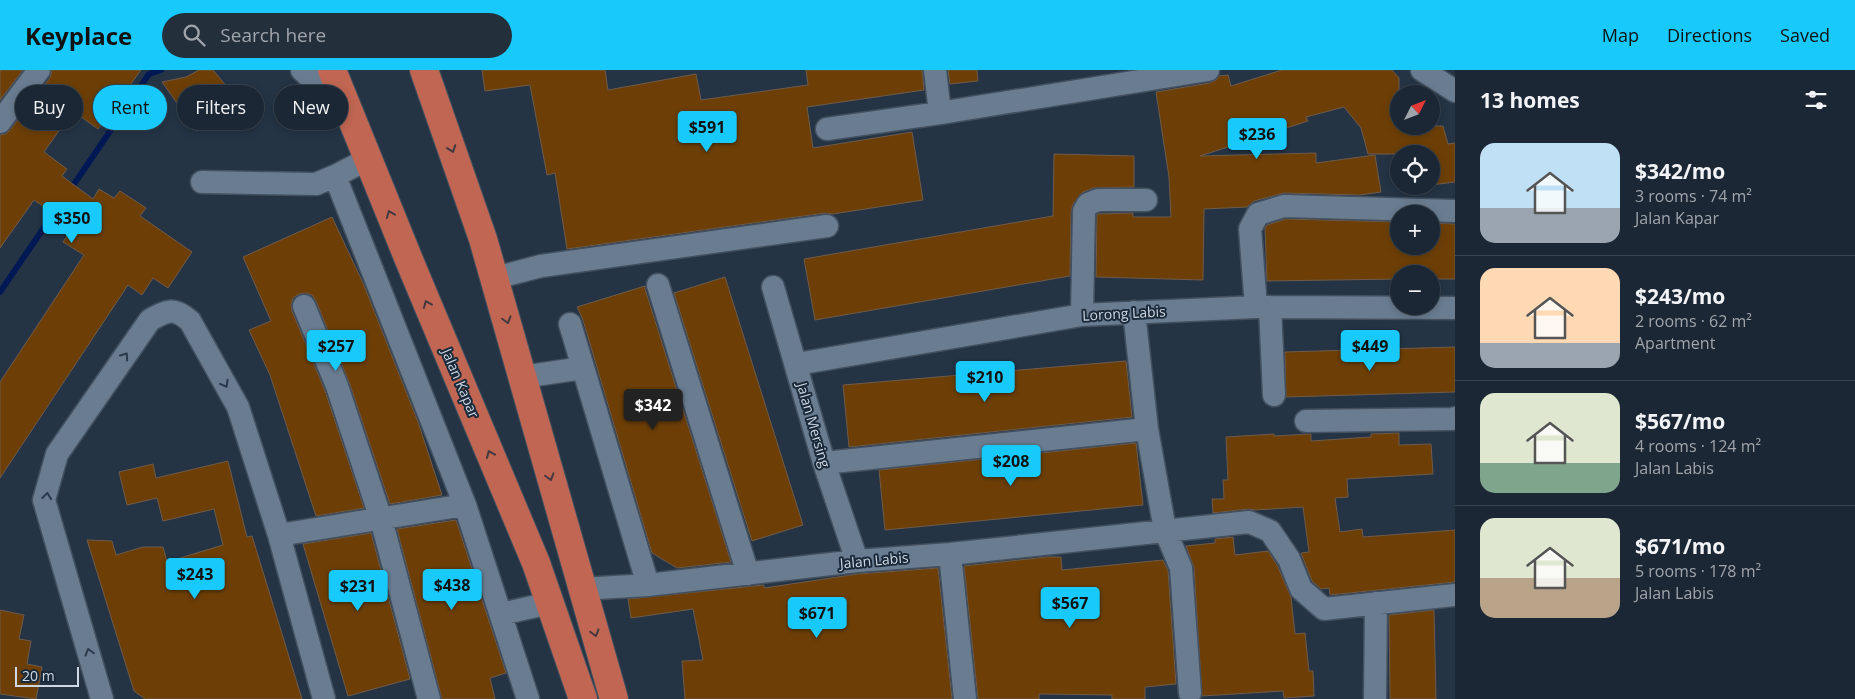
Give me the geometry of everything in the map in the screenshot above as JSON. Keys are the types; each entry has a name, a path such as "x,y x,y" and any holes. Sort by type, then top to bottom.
{"highway":[{"name":"Jalan Kapar","path":"332,70 338,85"},
{"path":"424,70 495,278 614,699"},
{"name":"Jalan Kapar","path":"348,110 536,563 583,699"}],"street":[{"path":"0,122 38,70"},
{"path":"302,70 313,80 323,85"},
{"path":"935,70 940,114"},
{"path":"827,129 940,114 1208,70"},
{"path":"1422,70 1455,91"},
{"path":"202,182 316,184 368,159"},
{"path":"336,176 465,505 528,699"},
{"path":"1082,315 1084,211 1088,204 1098,200 1146,200"},
{"path":"1274,395 1263,307 1250,230 1258,214 1284,206 1455,212"},
{"path":"495,278 536,266 827,226"},
{"path":"658,285 748,574"},
{"name":"Jalan Mersing","path":"774,287 824,462 857,561"},
{"path":"304,306 337,386 381,519 429,699"},
{"name":"Lorong Labis","path":"797,364 1082,315 1263,307 1455,308"},
{"path":"102,699 44,500 57,454 150,320 166,311 180,312 190,321 238,407 279,535 324,699"},
{"path":"1134,312 1147,429 1165,530 1181,568 1190,693"},
{"path":"570,324 648,585"},
{"path":"522,377 583,368"},
{"path":"1306,421 1452,420 1455,418"},
{"path":"824,462 1147,429"},
{"path":"279,535 465,505"},
{"name":"Jalan Labis","path":"582,589 648,585 857,561 950,554 1249,522 1270,531 1289,558 1301,588 1324,609 1455,595"},
{"path":"950,554 965,699"},
{"path":"501,614 550,603"},
{"path":"1375,699 1376,603"}],"building":[{"path":"0,70 23,70 0,100"},
{"path":"52,70 141,70 130,85 93,85 93,125 83,118 83,85 45,85 50,78"},
{"path":"199,70 213,70 225,85 177,85 177,103 167,89 167,85 162,82 186,77"},
{"path":"482,70 605,70 608,90 696,74 701,100 808,85 806,70 922,70 924,90 807,107 813,148 912,132 923,200 833,214 825,213 567,249 555,173 547,175 530,85 485,91"},
{"path":"948,70 977,70 978,81 950,84"},
{"path":"1282,70 1392,70 1399,78 1399,85 1390,85 1390,135 1440,135 1440,126 1443,126 1448,144 1455,143 1455,182 1440,184 1440,145 1390,145 1390,154 1368,154 1361,128 1344,107 1306,117 1308,121 1200,156 1316,153 1316,163 1375,155 1381,192 1360,195 1284,193 1254,201 1247,207 1204,209 1203,280 1096,277 1097,214 1133,213 1133,217 1171,217 1169,177 1156,92 1210,83 1219,76 1228,75 1231,86"},
{"path":"15,124 15,130 60,130 44,152 67,169 62,176 93,199 99,189 114,198 120,191 146,208 140,216 192,252 168,288 153,278 142,295 128,285 0,478 0,382 84,255 63,242 73,227 34,200 0,248 0,135 6,134"},
{"path":"1054,154 1134,156 1134,187 1093,188 1083,192 1073,204 1071,211 1070,276 815,320 804,259 1053,216"},
{"path":"332,217 363,283 418,422 442,495 390,504 349,382 316,301 312,295 306,293 299,294 293,298 292,311 325,391 364,508 316,516 270,375 249,330 271,321 243,257"},
{"path":"1286,219 1390,222 1390,255 1440,255 1440,223 1455,224 1455,279 1440,279 1440,265 1390,265 1390,279 1267,281 1265,228 1267,225"},
{"path":"725,277 803,525 752,541 674,293"},
{"path":"645,286 731,562 677,568 652,553 583,320 577,307"},
{"path":"1455,347 1455,392 1286,397 1285,352"},
{"path":"1126,361 1132,417 849,447 843,385"},
{"path":"1399,433 1399,445 1431,444 1433,474 1347,479 1348,497 1335,498 1340,532 1362,529 1363,537 1455,530 1455,582 1330,595 1329,588 1321,589 1312,581 1301,553 1309,552 1303,507 1248,509 1213,513 1212,499 1224,499 1223,480 1228,480 1226,437 1311,434 1311,441 1371,437 1371,434"},
{"path":"1136,443 1143,505 885,530 879,470"},
{"path":"228,461 247,537 252,536 302,699 145,699 134,691 87,540 112,541 116,555 143,547 163,547 167,562 223,545 214,509 163,521 157,498 127,505 119,472 153,464 156,478"},
{"path":"456,520 506,673 490,678 495,699 442,699 397,529"},
{"path":"371,533 410,679 348,696 303,544"},
{"path":"1233,537 1235,555 1268,551 1277,565 1291,597 1295,634 1305,633 1309,671 1313,671 1314,696 1284,698 1283,691 1202,696 1194,567 1186,546 1215,543 1215,539"},
{"path":"1061,557 1062,570 1163,560 1168,571 1176,684 1145,687 1145,699 1112,699 1112,695 1039,694 1039,699 978,699 964,566"},
{"path":"938,568 952,699 685,699 682,661 703,660 693,609 631,618 628,599 764,585 764,588 858,574"},
{"path":"0,610 24,615 19,639 31,641 27,664 42,667 36,699 0,694"},
{"path":"1434,610 1436,699 1390,699 1389,615"}],"waterway":[{"path":"70,190 149,74 161,70"},
{"path":"0,292 58,207"}]}
